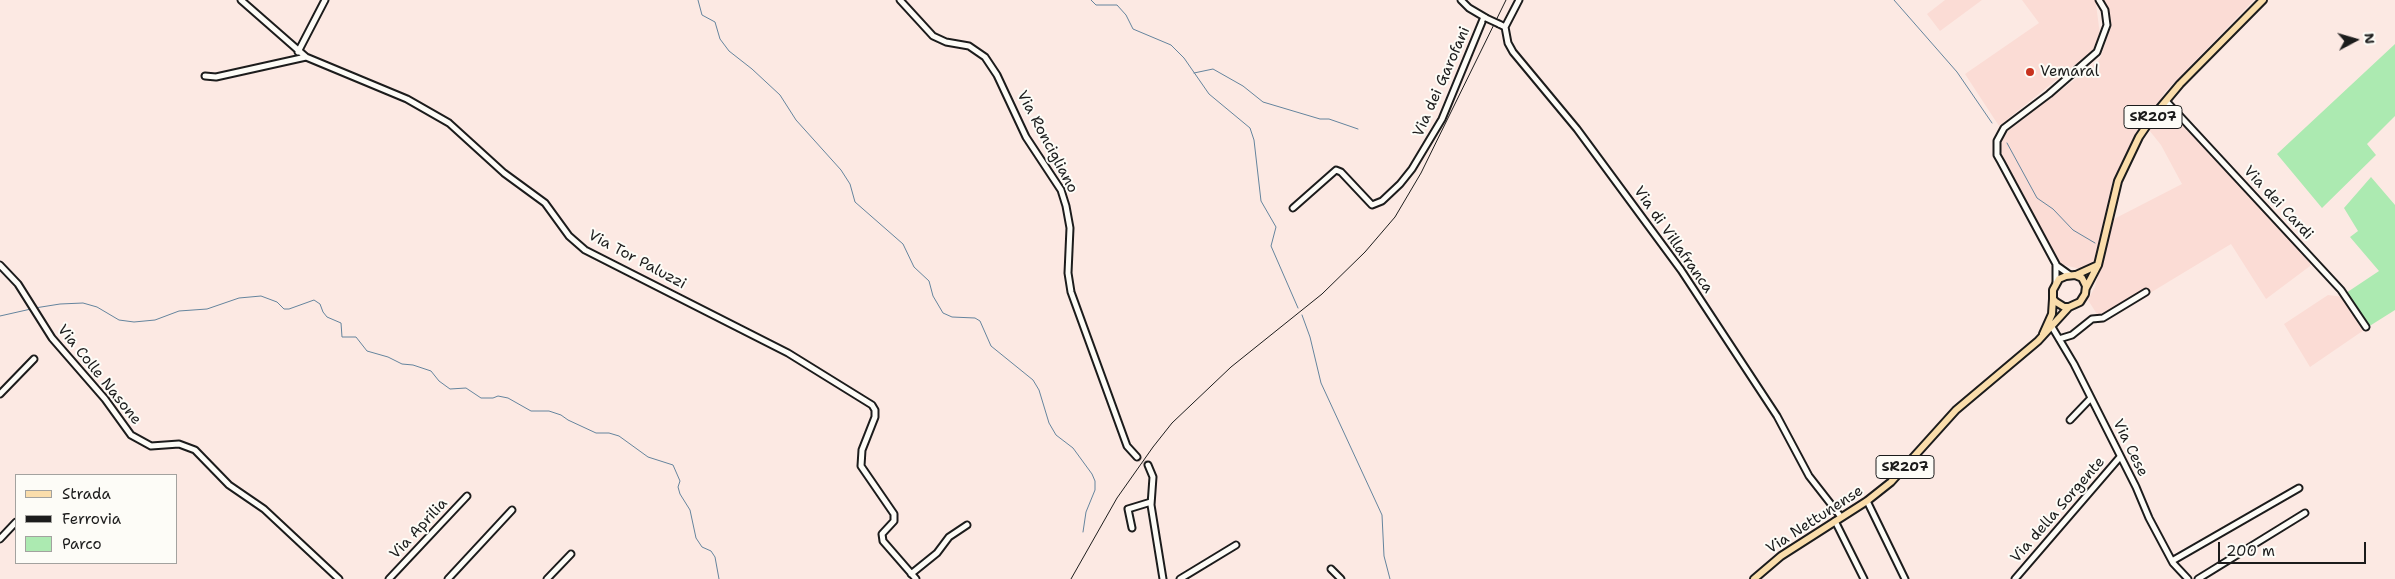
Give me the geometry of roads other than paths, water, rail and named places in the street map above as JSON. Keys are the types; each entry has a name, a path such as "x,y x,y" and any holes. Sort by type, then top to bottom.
{"main road":[{"name":"Via Nettunense","path":"1754,579 1780,556 1867,501 1895,478 1956,410 2041,338 2069,307 2080,302 2098,265 2111,203 2121,172 2139,137 2166,100 2209,53 2263,0"},
{"path":"2056,283 2072,275 2088,271 2098,265"},
{"path":"2072,275 2083,280 2086,288"},
{"name":"Via Nettunense","path":"2041,338 2052,314 2053,290 2056,283"},
{"path":"2053,299 2059,305 2069,307"}],"street":[{"name":"Via Tor Paluzzi","path":"241,0 298,52 306,57 436,114 504,173 546,203 570,236 585,250 788,353 871,404 874,408 875,417 863,446 860,465 867,478 894,514 894,521 882,534 883,542 916,579"},
{"path":"298,52 325,0"},
{"name":"Via Roncigliano","path":"900,0 922,26 936,38 969,46 985,57 997,75 1026,137 1061,190 1070,228 1068,278 1071,292 1127,446 1137,457"},
{"path":"1461,0 1469,8 1485,18 1505,27 1519,0"},
{"path":"2072,275 2056,264 2001,162 1998,155 1997,141 2004,128 2056,88 2097,52 2108,25 2105,10 2099,0"},
{"name":"Via dei Garofani","path":"1293,208 1336,170 1341,172 1372,205 1382,201 1398,187 1411,172 1436,131 1485,18"},
{"name":"Via di Villafranca","path":"1505,27 1511,50 1582,135 1681,270 1777,416 1809,476 1838,519 1864,579"},
{"path":"206,76 216,77 306,57"},
{"name":"Via dei Cardi","path":"2166,100 2341,290 2366,327"},
{"path":"2056,264 2056,283"},
{"name":"Via Colle Nasone","path":"0,265 16,281 67,357 105,399 134,437 151,446 180,444 193,449 229,485 264,509 339,579"},
{"path":"2059,339 2072,335 2092,319 2103,318 2146,292"},
{"name":"Via Cese","path":"2052,327 2091,398 2148,518 2172,561 2188,579"},
{"path":"0,394 34,359"},
{"path":"2070,420 2091,398"},
{"name":"Via della Sorgente","path":"2015,579 2120,457"},
{"path":"1148,464 1153,477 1151,502 1162,579"},
{"path":"2172,561 2298,488"},
{"name":"Via Aprilia","path":"390,579 467,496"},
{"path":"1867,501 1905,579"},
{"path":"1132,528 1128,509 1151,502"},
{"path":"448,579 512,510"},
{"path":"2198,579 2305,513"},
{"path":"0,539 15,523"},
{"path":"911,574 938,553 949,537 967,525"},
{"path":"1180,579 1236,545"},
{"path":"547,579 571,554"},
{"path":"1331,569 1341,579"}],"waterway":[{"path":"698,0 702,15 715,22 720,39 729,51 780,95 796,120 841,170 850,184 855,202 903,244 914,267 929,281 933,296 943,313 952,317 975,318 980,321 991,346 1033,380 1039,390 1049,423 1056,435 1073,448 1095,481 1095,490 1086,512 1083,532"},
{"path":"1091,0 1096,5 1117,5 1126,15 1133,29 1171,45 1184,58 1209,94 1250,128 1254,140 1261,201 1276,227 1271,246 1298,308"},
{"path":"1894,0 1957,72 1992,123"},
{"path":"1194,73 1213,69 1243,86 1263,102 1320,119 1329,119 1358,129"},
{"path":"2007,143 2037,198 2053,209 2073,230 2095,243"},
{"path":"35,308 83,303 97,307 119,320 134,322 155,320 179,311 207,309 239,298 261,296 277,302 284,309 314,300 320,304 327,317 341,323 342,337 356,337 367,351 388,357 402,364 413,365 431,371 439,381 450,389 466,388 481,398 498,396 508,398 531,411 549,411 596,433 609,433 619,436 648,457 673,465 680,481 678,487 680,494 690,510 696,538 702,547 711,551 715,557 719,579"},
{"path":"0,316 31,309"},
{"path":"1302,315 1310,337 1321,383 1382,515 1384,556 1390,579"}],"tunnel":[{"path":"1137,457 1148,465"}],"railway":[{"path":"1071,579 1117,498 1172,423 1231,367 1322,294 1365,252 1395,217 1421,173 1506,0"}],"place":[{"name":"Vemaral","path":"2030,72"}]}
